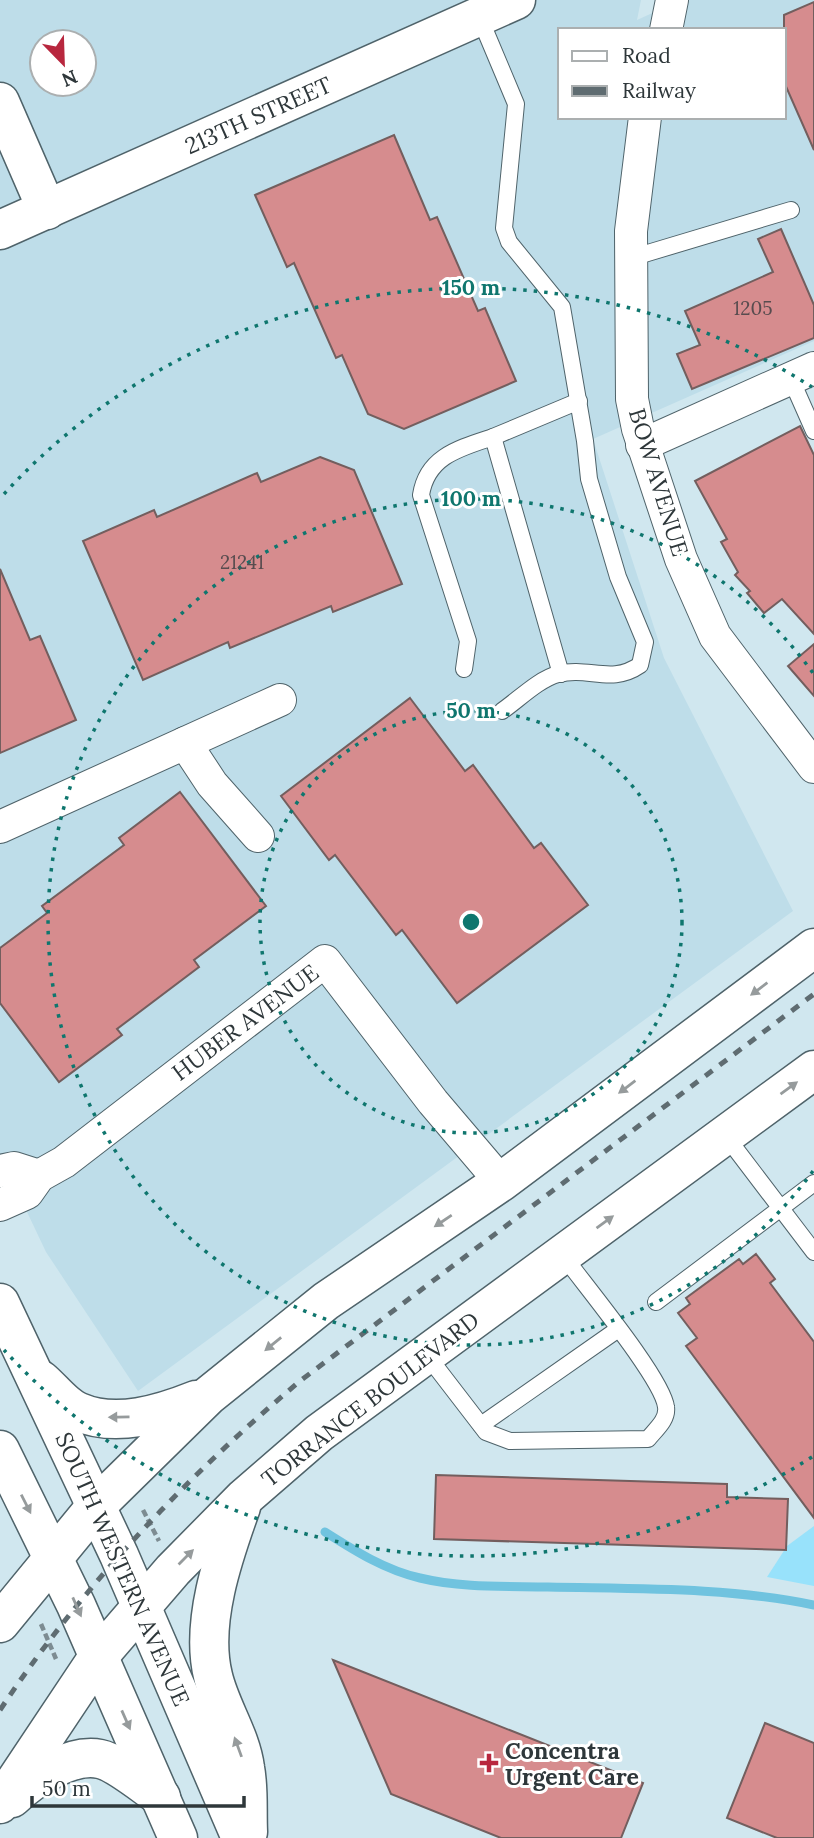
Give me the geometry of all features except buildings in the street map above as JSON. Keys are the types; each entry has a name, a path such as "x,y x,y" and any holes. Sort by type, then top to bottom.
{"main road":[{"name":"213TH STREET","path":"0,230 515,0"},
{"path":"0,102 47,210"},
{"path":"0,1623 96,1506 208,1396 326,1301 500,1182 814,948"},
{"name":"TORRANCE BOULEVARD","path":"0,1806 99,1657 173,1570 244,1498 319,1433 814,1070"},
{"name":"SOUTH WESTERN AVENUE","path":"0,1303 96,1506 241,1838"},
{"path":"31,1369 78,1412 108,1418 156,1416 208,1396"},
{"path":"0,1450 54,1557 178,1838"},
{"path":"244,1498 218,1572 211,1621 212,1674 245,1766 248,1838"},
{"path":"0,1806 33,1779 76,1761 100,1759 161,1797"}],"street":[{"path":"666,28 672,0"},
{"name":"BOW AVENUE","path":"645,119 631,231 632,398 642,445 681,559 715,636 814,767"},
{"path":"642,445 802,373"},
{"path":"0,827 280,699"},
{"path":"185,743 212,784 258,836"},
{"name":"HUBER AVENUE","path":"0,1205 27,1192 39,1176 64,1162 325,961 433,1102 500,1182"},
{"path":"0,1171 14,1168 39,1176"}],"lane":[{"path":"479,16 516,104 504,228 509,243 562,307 579,401 589,479 599,522 645,642 639,664 626,674 561,674 502,711"},
{"path":"631,258 791,211"},
{"path":"802,373 814,431"},
{"path":"464,669 468,641 421,495 424,476 444,456 579,401"},
{"path":"494,437 561,674"},
{"path":"725,1135 814,1252"},
{"path":"656,1303 779,1206 814,1183"},
{"path":"426,1354 486,1432 510,1441 648,1439 664,1419 666,1408 656,1381 562,1254"},
{"path":"481,1425 617,1330"}],"path":[{"path":"143,1510 159,1542"},
{"path":"41,1624 56,1659"}],"shaded area":[{"path":"0,0 641,0 637,20 681,0 814,0 814,341 593,439 664,658 793,911 138,1391 46,1252 0,1155"},
{"path":"814,1526 814,1586 767,1577 787,1546"}],"waterway":[{"path":"325,1532 382,1565 407,1575 436,1581 484,1586 715,1592 814,1605"}],"railway":[{"path":"0,1710 66,1619 138,1535 217,1455 300,1381 814,994"}],"place":[{"name":"Concentra Urgent Care","path":"489,1763"}]}
